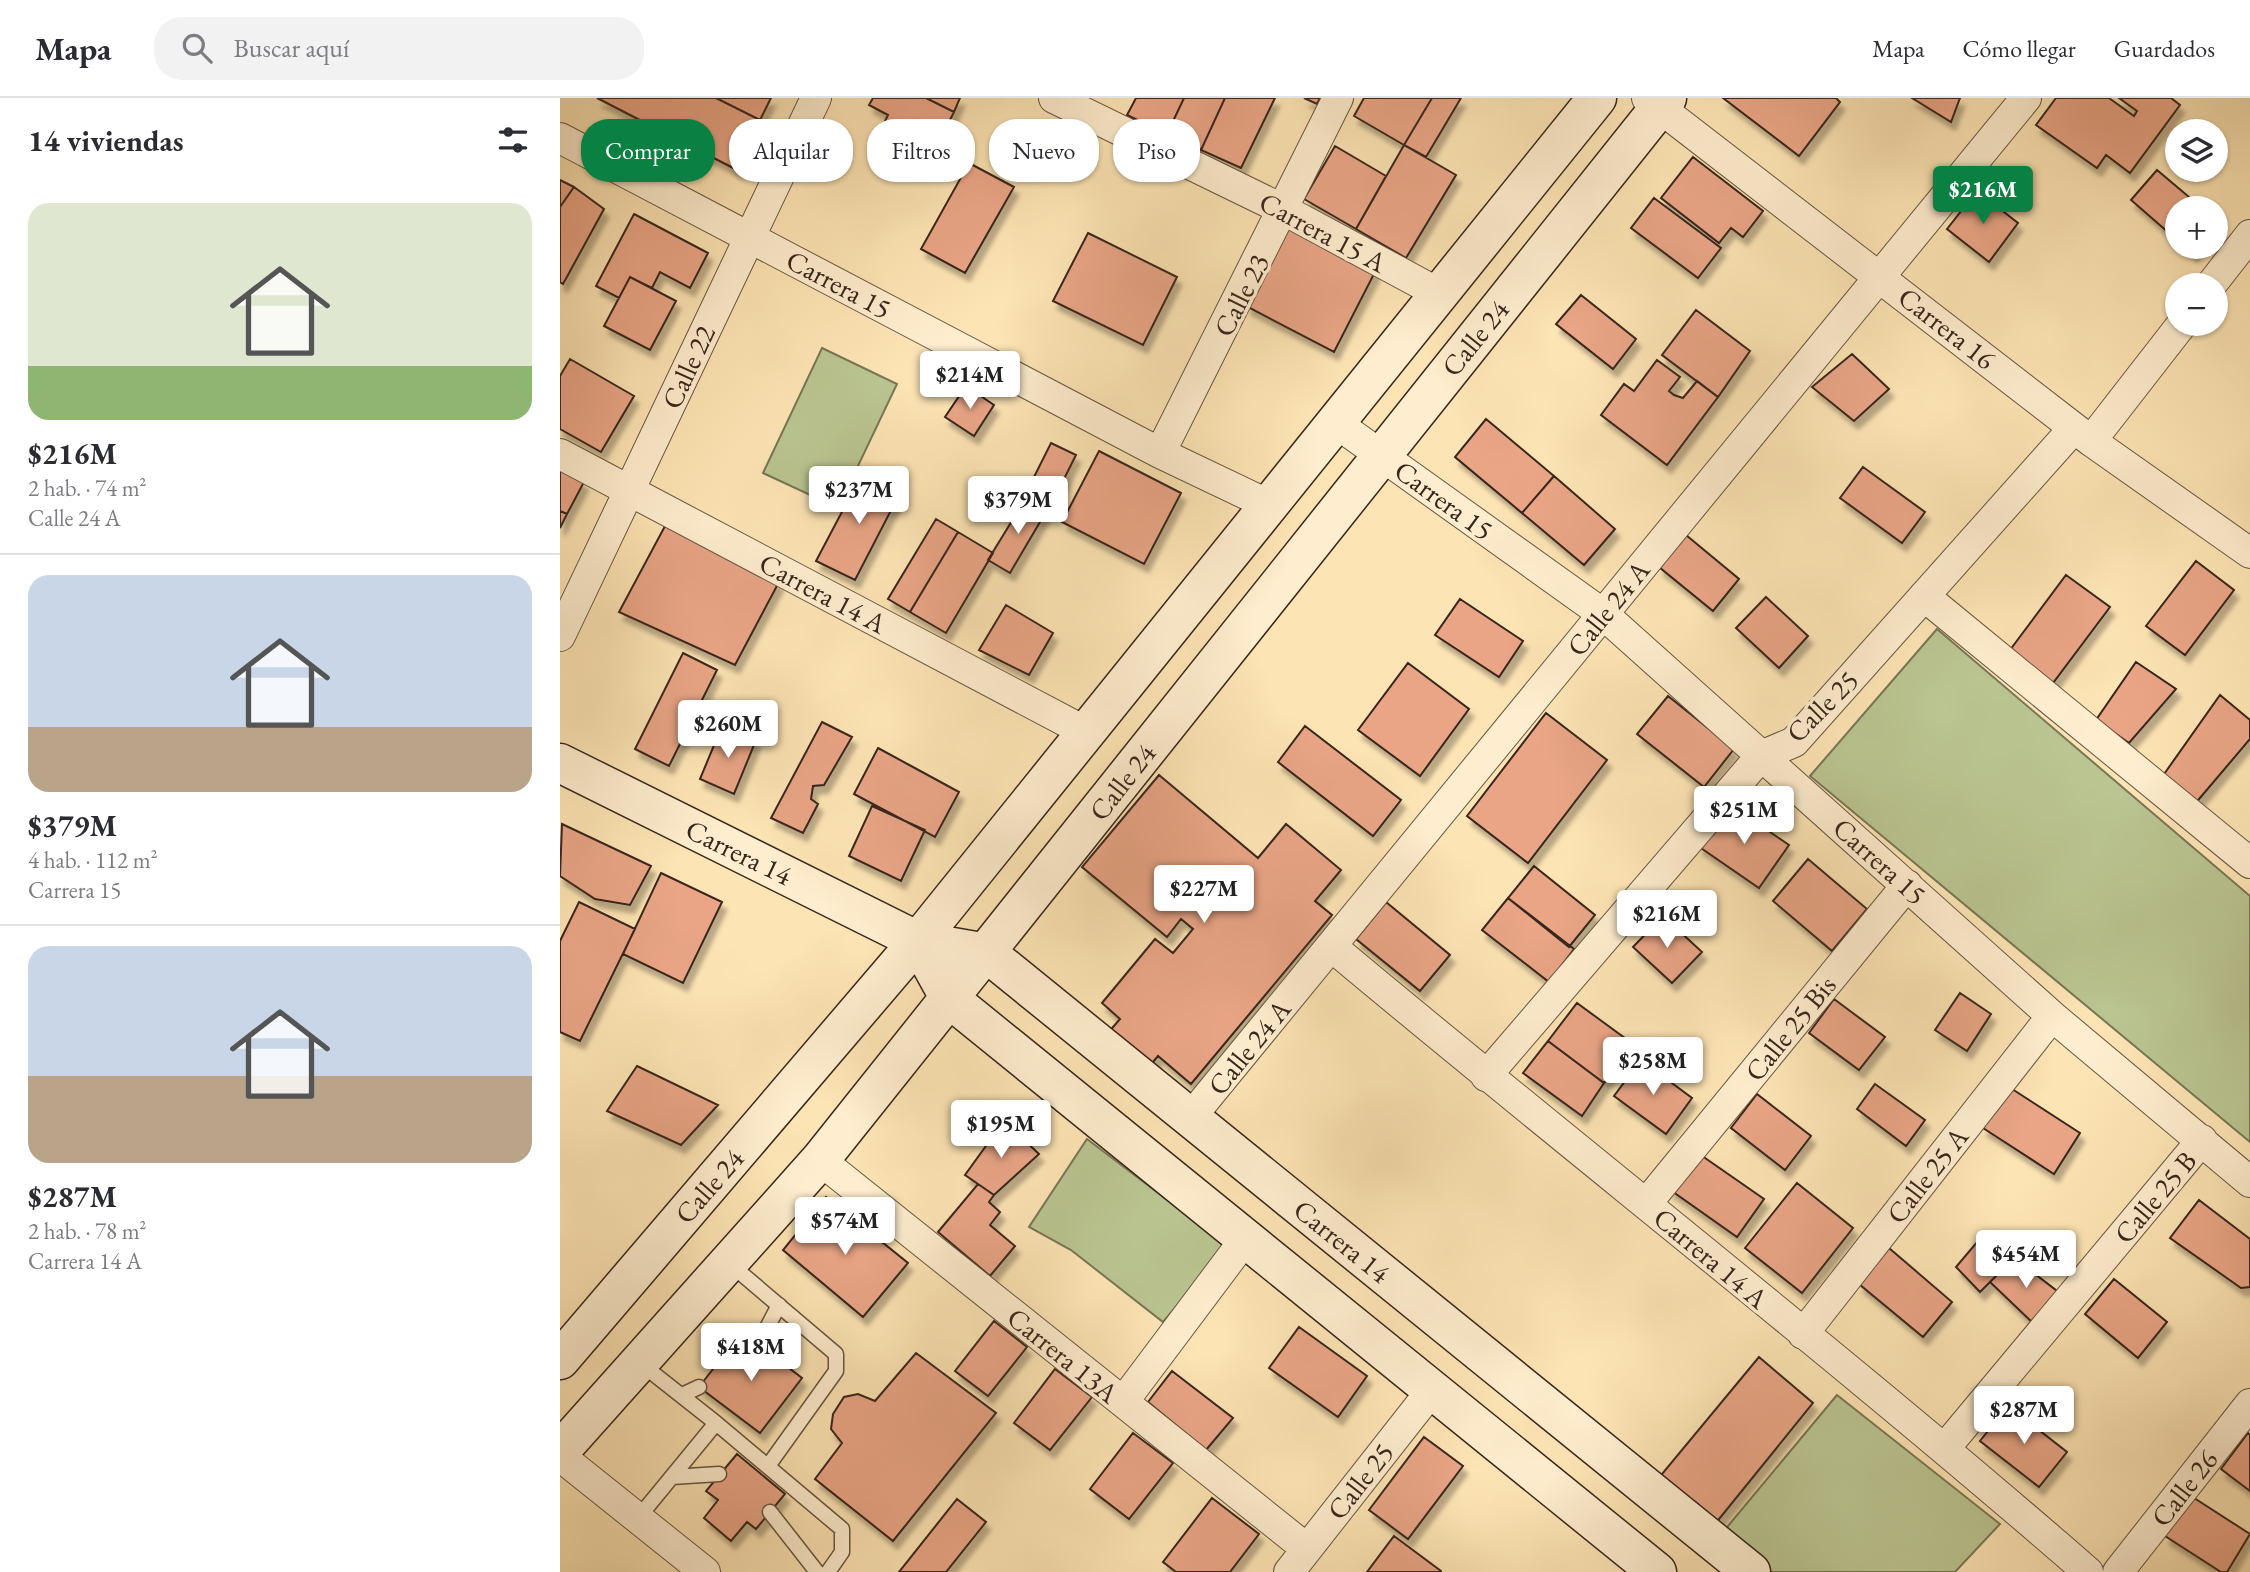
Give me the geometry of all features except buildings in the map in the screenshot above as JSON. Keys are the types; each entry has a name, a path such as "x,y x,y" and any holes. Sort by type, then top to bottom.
{"street":[{"name":"Calle 22","path":"560,636 816,98"},
{"name":"Carrera 15 A","path":"1054,98 1284,210 1440,293"},
{"name":"Calle 23","path":"1160,453 1338,98"},
{"name":"Calle 24","path":"560,1360 918,941 1597,98"},
{"name":"Calle 24 A","path":"1190,1118 2026,98"},
{"name":"Calle 24","path":"560,1453 820,1160 1382,455 1658,101"},
{"name":"Carrera 16","path":"1658,101 2083,435 2250,553"},
{"name":"Carrera 15","path":"560,138 1160,453 1269,505"},
{"path":"2220,273 2250,235"},
{"name":"Calle 25","path":"1486,1076 1761,756 1794,742 1924,596 2083,435 2171,336"},
{"name":"Carrera 15","path":"1336,422 1603,614 2052,1016 2250,1182"},
{"name":"Carrera 14 A","path":"560,454 1086,732"},
{"path":"1924,596 2250,863"},
{"name":"Carrera 14","path":"560,763 918,941 986,953 1751,1572"},
{"name":"Calle 25 Bis","path":"1646,1204 1907,885"},
{"name":"Carrera 14","path":"918,941 950,999 1657,1572"},
{"name":"Carrera 14 A","path":"1331,946 1486,1076 1945,1448 2088,1572"},
{"name":"Calle 25 A","path":"1803,1334 2052,1016"},
{"name":"Calle 25 B","path":"1945,1448 2202,1140"},
{"name":"Carrera 13A","path":"820,1160 1307,1549"},
{"path":"1123,1402 1246,1238"},
{"name":"Calle 25","path":"1289,1572 1432,1390"},
{"name":"Calle 26","path":"2118,1572 2250,1405"},
{"path":"560,1453 705,1572"}],"lane":[{"path":"728,1262 836,1354 836,1371 768,1466"},
{"path":"758,1345 779,1305"},
{"path":"639,1362 842,1529 842,1552 828,1572"},
{"path":"682,1395 699,1387"},
{"path":"638,1518 716,1423"},
{"path":"672,1477 719,1474"},
{"path":"770,1512 817,1572"}],"green space":[{"path":"822,348 897,384 838,508 763,473"},
{"path":"1937,629 2250,896 2250,1142 1810,776"},
{"path":"1087,1139 1228,1246 1163,1322 1071,1250 1029,1227"},
{"path":"1837,1395 2000,1524 1955,1572 1772,1572 1723,1532"}]}
